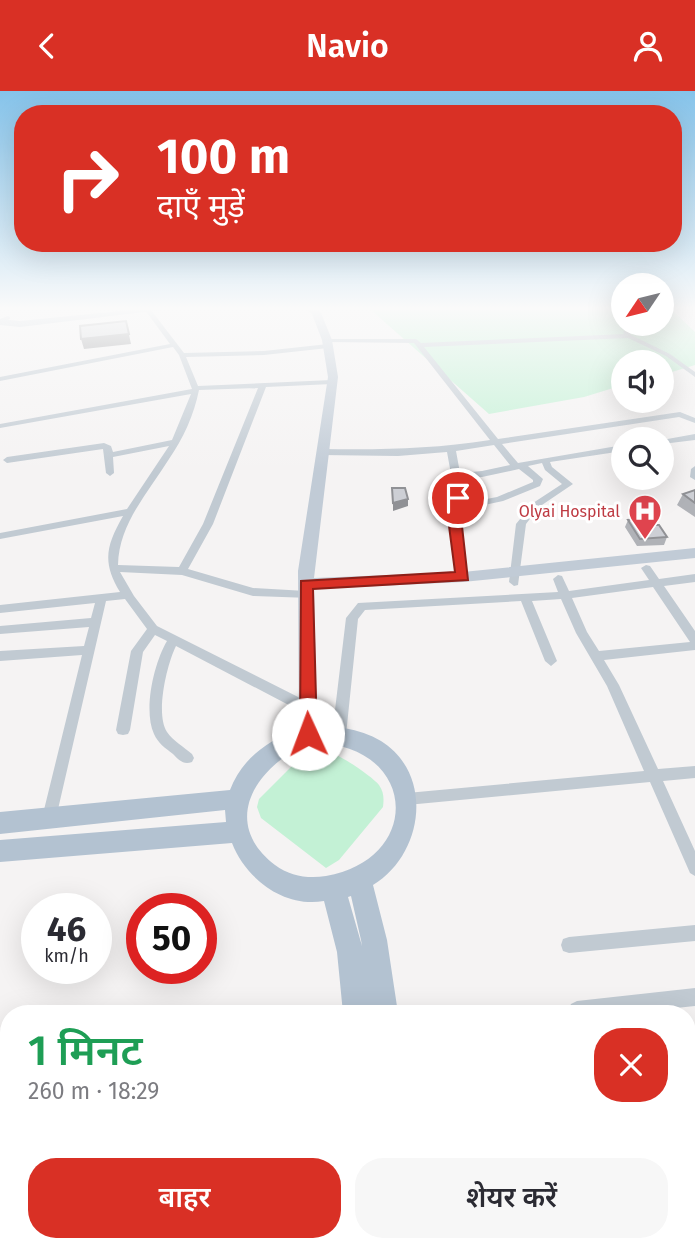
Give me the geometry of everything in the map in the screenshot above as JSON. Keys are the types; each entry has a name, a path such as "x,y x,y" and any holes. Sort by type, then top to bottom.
{"main road":[{"path":"308,734 306,590 332,382 330,364"},
{"path":"306,590 515,577 695,553"},
{"path":"306,590 463,577 558,579 695,564"},
{"path":"308,734 339,735 363,743 384,756 399,776 407,799 407,823 399,846 382,867 360,882 334,890 308,890 283,883 262,870 247,852 238,832 237,799 247,774 265,754 308,734"},
{"path":"0,823 237,799"},
{"path":"0,851 238,832"},
{"path":"360,882 374,940 383,1005"},
{"path":"334,890 350,952 356,1005"}],"street":[{"path":"0,379 76,364"},
{"path":"186,364 196,390 176,442 119,535 113,568 153,629 307,708"},
{"path":"436,364 494,442 518,466 538,479 537,484 500,499 456,508"},
{"path":"0,426 196,390 332,382"},
{"path":"182,571 208,524 263,384"},
{"path":"322,452 398,453 451,449 680,414 695,421"},
{"path":"674,440 695,437"},
{"path":"110,455 176,442"},
{"path":"7,460 99,446 108,448 110,473"},
{"path":"451,449 457,476 455,526 463,577"},
{"path":"457,476 611,450"},
{"path":"515,577 515,557 521,524 536,505 568,484 548,468 545,460"},
{"path":"695,469 695,477"},
{"path":"0,536 132,511"},
{"path":"113,568 182,571 253,592 306,590"},
{"path":"646,568 689,622 695,640"},
{"path":"339,735 352,618 362,606 564,595 695,577"},
{"path":"558,579 582,633 597,656 695,868"},
{"path":"0,609 129,595"},
{"path":"525,597 551,661"},
{"path":"49,818 101,599"},
{"path":"0,629 94,622"},
{"path":"123,730 137,651 153,629"},
{"path":"173,641 165,655 155,712 156,724 162,736 187,758"},
{"path":"597,656 695,646"},
{"path":"0,656 88,650"},
{"path":"407,799 695,772"},
{"path":"569,945 695,933"},
{"path":"622,1005 695,997"}],"green space":[{"path":"432,364 611,364 611,389 584,397 489,414"},
{"path":"674,364 695,365 674,371"},
{"path":"318,748 340,757 368,775 379,785 383,798 383,807 339,860 326,868 261,818 257,807 259,799 306,752"}],"building":[{"path":"392,488 405,488 408,499 393,503"},
{"path":"695,490 695,503 683,494"},
{"path":"643,519 647,525 659,525 667,537 640,539 628,520"}],"place":[{"name":"Olyai Hospital","path":"645,541"}],"route":[{"path":"308,734 306,584 463,577 455,526 458,498"}]}
